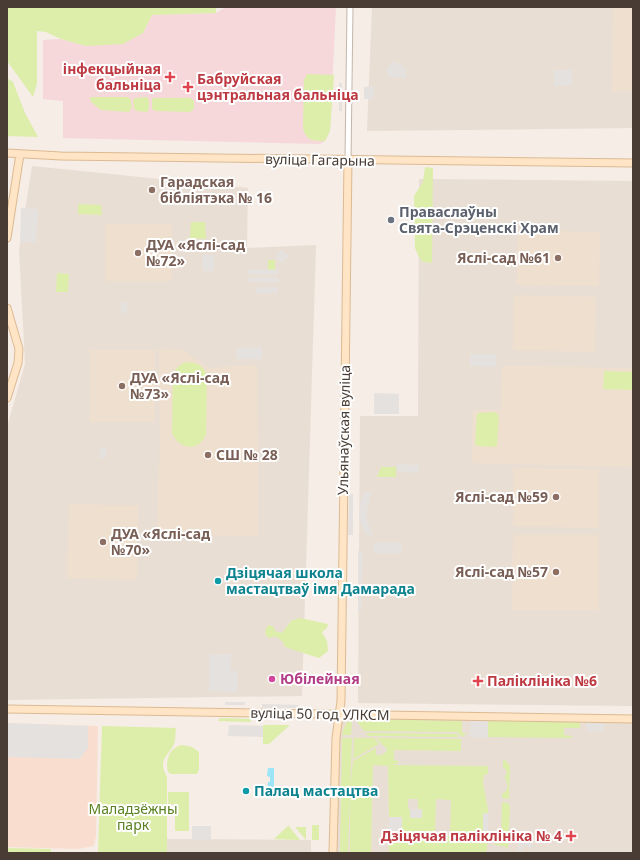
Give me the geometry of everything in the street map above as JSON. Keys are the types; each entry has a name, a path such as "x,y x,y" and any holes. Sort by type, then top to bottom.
{"main road":[{"name":"вуліца Гагарына","path":"7,154 60,156 633,163"},
{"path":"7,238 20,154"},
{"name":"Ульянаўская вуліца","path":"333,853 336,738 341,701 348,160"},
{"path":"7,308 20,349 18,363 7,398"},
{"name":"вуліца 50 год УЛКСМ","path":"7,709 633,719"}],"street":[{"name":"Ульянаўская вуліца","path":"348,160 350,7"}],"shaded area":[{"name":"Бабруйская цэнтральная бальніца","path":"226,7 336,7 330,131 325,141 320,144 63,138 63,101 43,99 43,40 61,39 86,46 143,33 152,15 216,13"},
{"path":"372,7 633,7 633,128 367,131"},
{"path":"613,7 633,7 633,91 612,91"},
{"path":"394,61 406,68 406,78 389,77 386,69"},
{"path":"554,70 572,70 572,85 554,86"},
{"path":"339,83 342,83 342,111 339,111"},
{"path":"374,86 374,99 364,99 364,87"},
{"path":"32,166 248,188 247,248 316,245 302,696 7,700 7,427 25,364 19,249"},
{"path":"419,179 633,181 633,706 358,703 360,416 418,416"},
{"path":"21,208 38,209 36,242 20,242"},
{"name":"ДУА «Яслі-сад №72»","path":"105,224 172,224 172,281 105,281"},
{"name":"Яслі-сад №61","path":"518,230 600,232 599,286 517,285"},
{"path":"281,250 289,255 283,263 275,258"},
{"path":"203,255 214,255 214,271 203,271"},
{"path":"247,269 278,270 278,275 247,274"},
{"path":"248,277 279,278 279,283 248,282"},
{"path":"256,287 278,287 278,293 256,293"},
{"path":"514,295 596,297 595,352 513,350"},
{"path":"121,302 127,303 127,313 121,313"},
{"path":"262,347 262,359 236,359 236,348"},
{"name":"СШ № 28","path":"159,349 185,350 192,357 209,368 257,365 258,536 157,535 160,437"},
{"name":"ДУА «Яслі-сад №73»","path":"90,350 155,350 155,422 90,422"},
{"path":"470,354 496,354 496,367 469,366"},
{"path":"502,366 633,368 633,467 472,463 473,410 501,410"},
{"path":"374,393 399,394 399,414 374,414"},
{"path":"100,448 107,449 106,458 99,458"},
{"path":"396,464 419,465 419,473 398,472"},
{"name":"Яслі-сад №59","path":"513,468 599,469 599,528 513,526"},
{"path":"364,492 371,492 367,510 367,519 373,536 365,534 359,518 360,503"},
{"path":"349,494 353,494 353,535 348,535"},
{"name":"ДУА «Яслі-сад №70»","path":"69,504 138,506 137,580 67,578"},
{"name":"Яслі-сад №57","path":"513,535 599,535 598,610 512,610"},
{"path":"373,543 401,543 402,553 374,553"},
{"path":"358,551 363,551 361,612 358,612"},
{"path":"232,654 230,670 237,671 237,692 209,691 209,655"},
{"path":"225,702 245,702 245,705 225,705"},
{"path":"262,704 299,705 299,708 262,708"},
{"path":"338,715 633,721 633,853 334,853"},
{"path":"471,717 488,717 488,737 470,737"},
{"path":"586,719 604,719 604,732 586,731"},
{"path":"7,723 98,726 96,836 94,846 78,849 7,847"},
{"path":"7,723 88,726 88,748 80,759 7,757"},
{"path":"229,725 263,726 263,737 228,736"},
{"path":"410,809 422,809 422,818 410,818"},
{"path":"488,813 488,831 483,831 483,814"},
{"path":"389,817 402,817 402,839 388,839"},
{"path":"192,826 211,826 211,840 192,840"},
{"path":"518,838 532,838 532,848 522,846 522,853 518,853"},
{"path":"167,839 311,840 311,853 167,853"}],"green space":[{"path":"7,7 216,7 216,13 152,15 143,33 123,44 86,46 61,39 46,32 37,31 37,83 33,97 7,61"},
{"path":"307,74 334,75 330,131 325,141 317,141 308,138 304,132 304,80"},
{"path":"7,78 13,82 25,113 38,137 7,136"},
{"path":"90,97 127,97 130,98 132,107 129,112 101,110 91,102"},
{"path":"147,97 149,100 149,109 147,112 137,111 134,109 133,100 135,98"},
{"path":"190,98 194,101 194,109 190,112 156,111 152,109 152,99"},
{"path":"425,167 433,168 432,263 423,262 415,248 414,196 423,182"},
{"path":"78,204 101,205 102,215 78,214"},
{"path":"191,222 205,222 206,239 190,238"},
{"path":"268,260 275,260 275,271 268,270"},
{"path":"57,273 69,274 68,292 56,292"},
{"path":"189,362 200,366 207,376 206,434 199,444 189,447 179,443 172,433 173,375 179,366 183,363"},
{"path":"604,371 633,372 633,390 603,389"},
{"path":"495,412 499,416 497,446 477,446 475,444 477,414"},
{"path":"381,467 396,467 396,477 377,477"},
{"path":"300,618 328,624 327,628 322,632 327,641 328,651 319,658 285,647 283,642 276,636 269,638 265,634 266,628 269,625 273,626 275,631 282,633 291,621"},
{"path":"488,717 549,718 553,722 565,722 568,718 580,719 580,728 564,728 564,735 572,736 572,738 488,737"},
{"path":"220,718 252,719 250,722 218,721"},
{"path":"355,719 462,721 462,733 467,733 462,737 457,732 364,731"},
{"path":"352,720 351,735 342,735 346,724"},
{"path":"263,725 290,725 269,744 263,744"},
{"name":"Маладзёжны парк","path":"102,726 176,728 174,744 163,762 164,771 167,777 167,853 98,853"},
{"path":"366,733 457,734 459,737 368,736"},
{"path":"342,738 352,738 348,853 340,853"},
{"path":"354,738 374,738 379,744 353,759"},
{"path":"376,738 461,739 461,751 394,750 394,760 398,761 398,764 394,765 488,766 488,774 484,775 483,782 488,810 488,813 483,814 483,831 488,831 487,850 484,853 389,853 388,839 402,839 402,817 389,817 388,766 373,765 371,852 350,853 350,790 353,761 376,748 376,755 382,755 387,751","holes":["408,799 418,799 418,809 422,809 410,818","436,799 451,800 450,836 435,836"]},
{"path":"182,745 192,747 199,752 199,769 197,774 171,774 168,772 167,763 169,755 174,749"},
{"path":"503,760 505,760 510,766 509,799 502,798 502,794 508,787 505,778 507,771 503,767"},
{"path":"168,792 189,792 189,831 175,831 175,805 168,804"},
{"path":"502,802 510,805 508,849 506,847 491,844 501,843"},
{"path":"312,825 319,825 319,840 312,840"},
{"path":"288,826 300,840 274,839"},
{"path":"295,827 306,827 306,840"},
{"path":"7,848 51,849 51,853 7,853"}],"water":[{"path":"268,768 274,768 274,793 267,793 268,782 270,782 270,777 267,776"}],"place":[{"name":"інфекцыйная бальніца","path":"170,77"},
{"name":"Бабруйская цэнтральная бальніца","path":"188,87"},
{"name":"Гарадская бібліятэка № 16","path":"152,190"},
{"name":"Праваслаўны Свята-Срэценскі Храм","path":"391,220"},
{"name":"ДУА «Яслі-сад №72»","path":"138,253"},
{"name":"Яслі-сад №61","path":"558,258"},
{"name":"ДУА «Яслі-сад №73»","path":"122,386"},
{"name":"СШ № 28","path":"208,455"},
{"name":"Яслі-сад №59","path":"556,497"},
{"name":"ДУА «Яслі-сад №70»","path":"103,542"},
{"name":"Яслі-сад №57","path":"556,572"},
{"name":"Дзіцячая школа мастацтваў імя Дамарада","path":"218,581"},
{"name":"Юбілейная","path":"272,679"},
{"name":"Паліклініка №6","path":"478,681"},
{"name":"Палац мастацтва","path":"246,791"},
{"name":"Дзіцячая паліклініка № 4","path":"571,836"}]}
